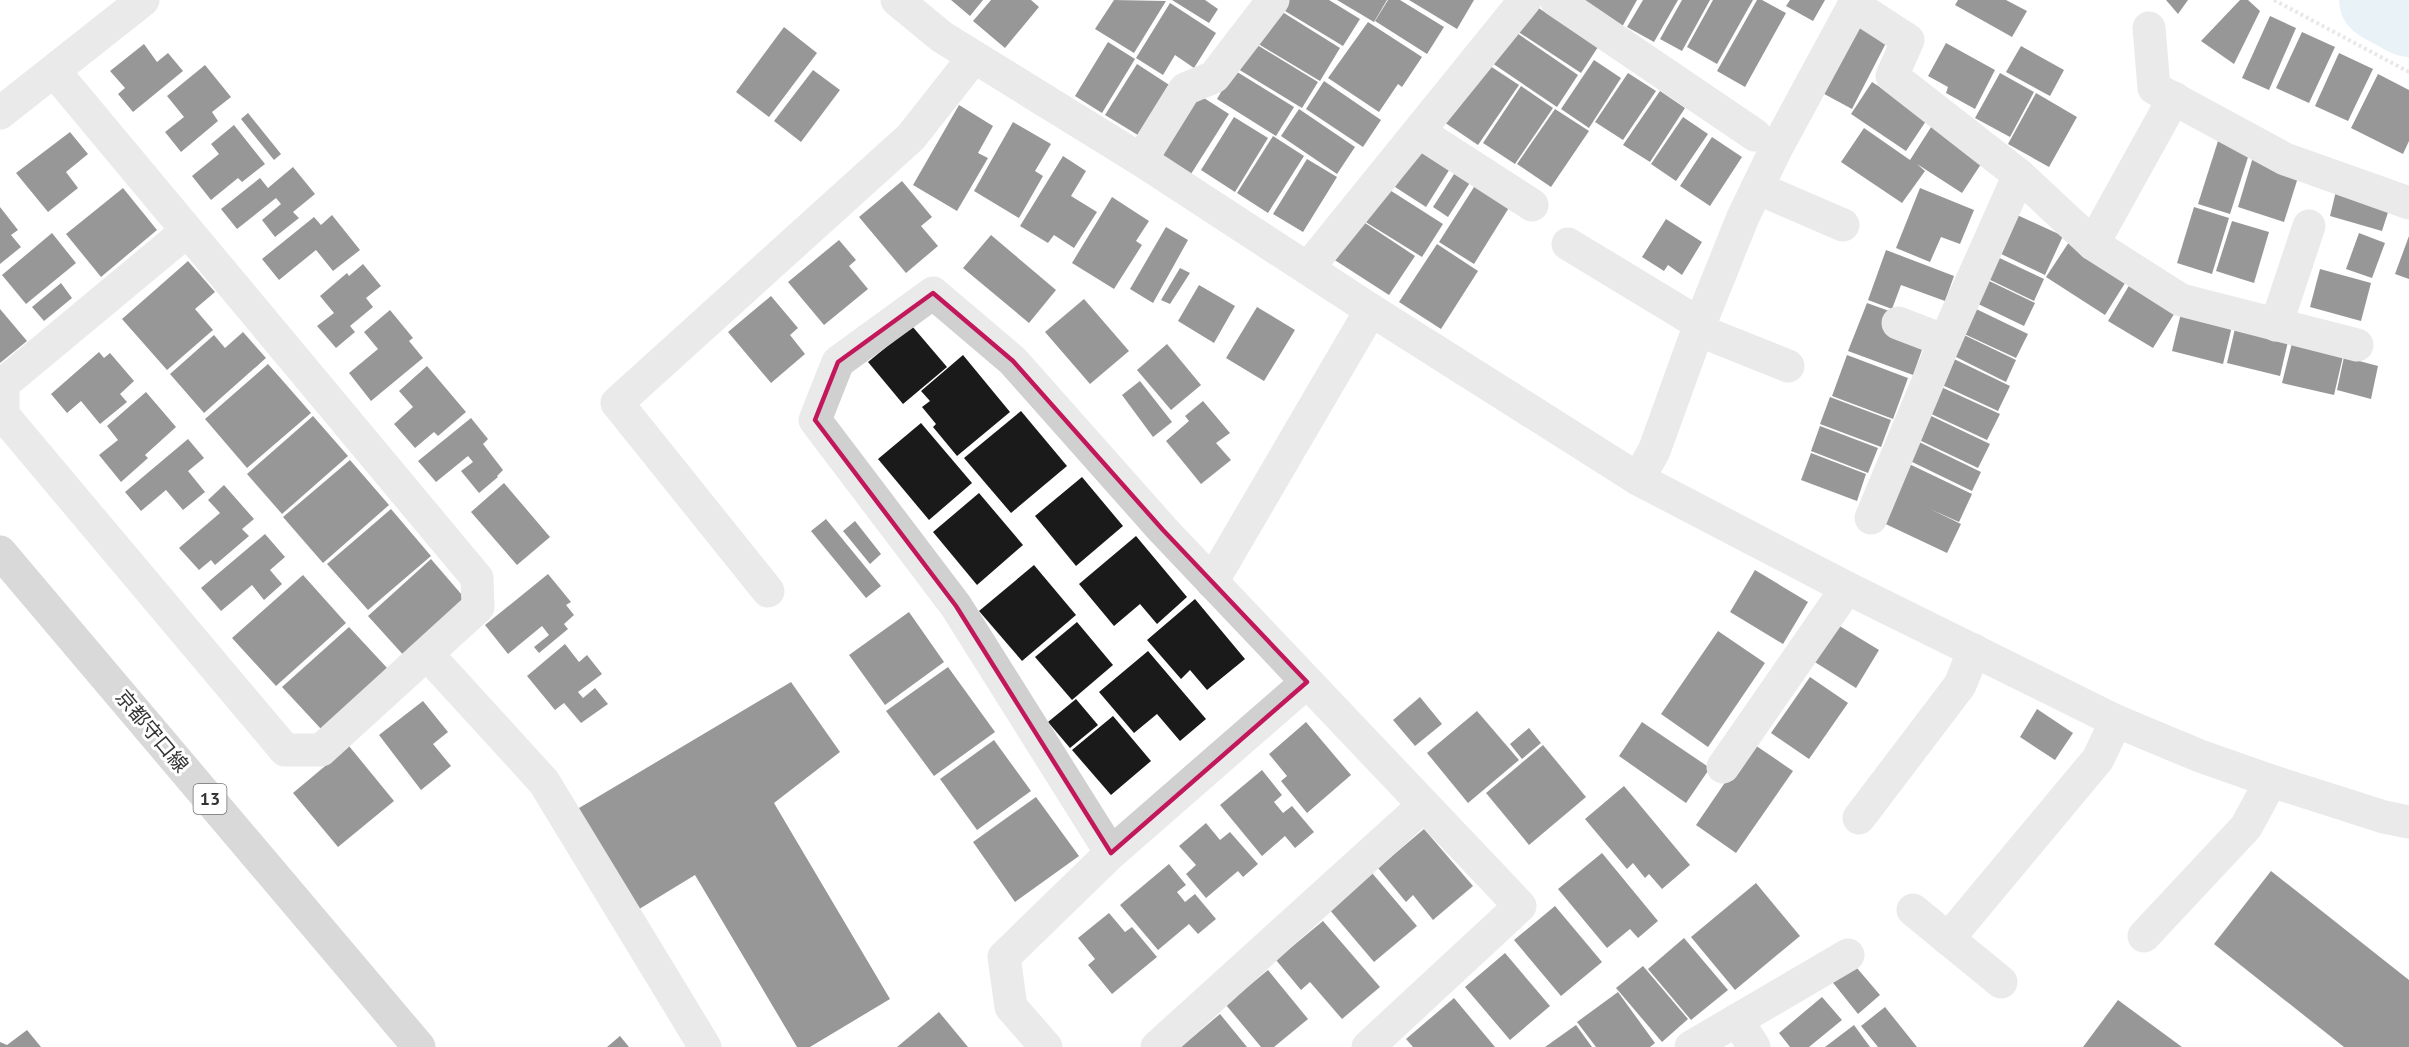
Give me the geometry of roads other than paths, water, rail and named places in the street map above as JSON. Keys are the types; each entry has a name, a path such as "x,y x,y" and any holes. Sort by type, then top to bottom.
{"main road":[{"name":"京都守口線","path":"0,552 419,1047"}],"street":[{"path":"0,113 143,0"},
{"path":"897,0 942,37 1141,160 1371,310 1638,478 1847,588 2116,721 2200,756 2271,781 2384,817 2409,822"},
{"path":"1141,160 1185,89 1214,76 1273,0"},
{"path":"1308,268 1525,0"},
{"path":"1556,0 1755,135"},
{"path":"1638,478 1654,451 1699,327 1743,217 1855,2 1908,40 1892,76 2019,175 2093,244 2181,300 2357,345"},
{"path":"2149,28 2154,88 2285,159 2405,194"},
{"path":"768,591 617,403 911,137 974,57"},
{"path":"54,71 477,578 478,608 321,750 285,750 3,415 3,384 187,231"},
{"path":"2093,244 2174,98"},
{"path":"1419,132 1532,205"},
{"path":"1871,518 1945,341 2019,175"},
{"path":"1757,188 1843,225"},
{"path":"2276,325 2309,226"},
{"path":"1568,244 1699,327 1788,366"},
{"path":"1111,853 956,606 815,420 838,362 933,293 1013,361 1162,530 1520,906 1368,1047"},
{"path":"1212,582 1371,310"},
{"path":"1898,323 1945,341"},
{"path":"1723,767 1847,588"},
{"path":"1859,818 1960,685 1974,650"},
{"path":"428,655 544,782 705,1047"},
{"path":"1046,1047 1011,1007 1004,957 1111,853 1307,682"},
{"path":"1948,939 2098,759 2116,721"},
{"path":"2144,936 2246,827 2271,781"},
{"path":"1157,1047 1424,805"},
{"path":"1913,910 2001,982"},
{"path":"1691,1047 1848,955"},
{"path":"1737,1020 1754,1047"}],"waterway":[{"path":"2380,0 2409,16"}]}
